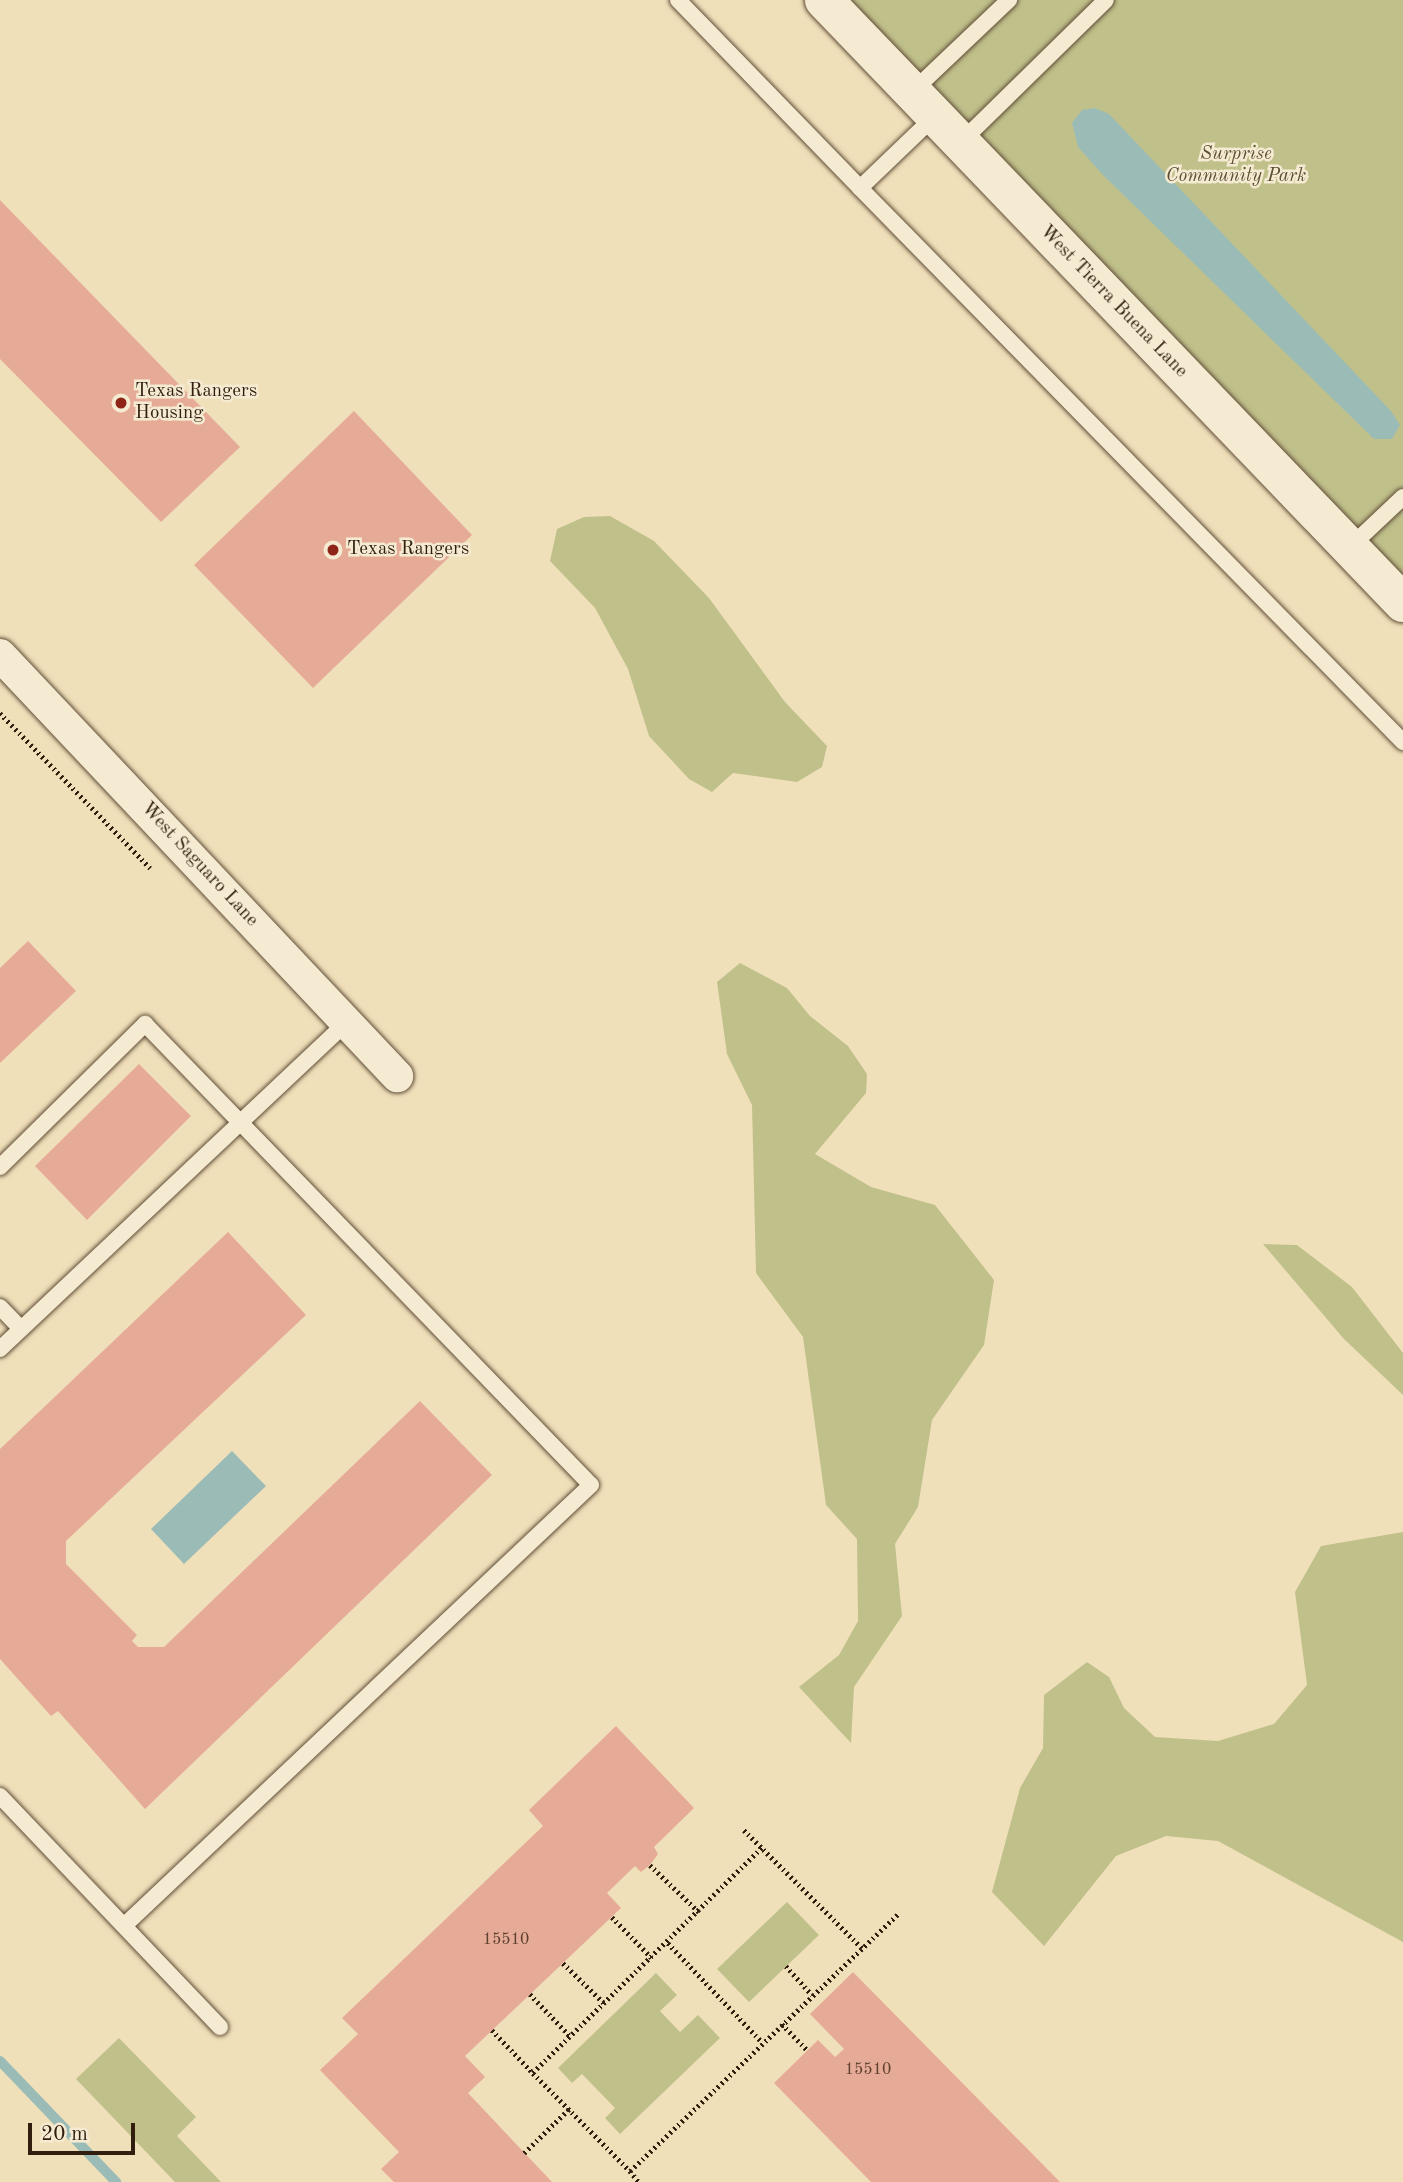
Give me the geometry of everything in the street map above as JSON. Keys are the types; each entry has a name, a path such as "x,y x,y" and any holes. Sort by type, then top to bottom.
{"street":[{"name":"West Tierra Buena Lane","path":"824,0 1401,598"},
{"name":"West Saguaro Lane","path":"0,655 397,1076"}],"lane":[{"path":"678,0 1403,742"},
{"path":"935,117 1009,0"},
{"path":"860,188 935,117 1106,0"},
{"path":"1350,547 1403,497"},
{"path":"0,1349 347,1022"},
{"path":"0,1167 145,1024 591,1485 126,1924"},
{"path":"0,1307 21,1329"},
{"path":"0,1796 126,1924 220,2027"}],"path":[{"path":"744,1830 862,1948"},
{"path":"533,2073 762,1848"},
{"path":"650,1865 699,1912"},
{"path":"630,2171 899,1913"},
{"path":"612,1917 652,1958"},
{"path":"668,1943 762,2042"},
{"path":"563,1963 605,2004"},
{"path":"786,1966 813,1995"},
{"path":"530,1994 571,2037"},
{"path":"782,2024 807,2050"},
{"path":"492,2030 639,2182"},
{"path":"524,2153 569,2109"}],"green space":[{"name":"Surprise Community Park","path":"849,0 1403,0 1403,578"},
{"path":"610,516 654,541 709,598 785,702 827,746 822,767 797,782 733,773 712,792 689,779 649,736 628,669 595,608 550,561 557,529 584,517"},
{"path":"740,963 787,988 810,1016 848,1046 867,1074 866,1093 815,1154 871,1187 935,1205 994,1280 984,1345 932,1420 918,1507 895,1544 902,1616 854,1687 851,1743 799,1687 839,1655 858,1621 857,1539 826,1505 803,1337 756,1273 752,1105 727,1054 717,982"},
{"path":"1263,1244 1297,1245 1352,1287 1403,1353 1403,1395 1344,1339"},
{"path":"1403,1532 1403,1942 1218,1841 1166,1836 1116,1856 1044,1946 992,1892 1020,1788 1043,1748 1044,1695 1087,1662 1109,1677 1124,1708 1155,1737 1218,1741 1274,1724 1307,1685 1295,1592 1321,1546"},
{"path":"787,1902 819,1935 749,2002 717,1969"},
{"path":"656,1973 677,1995 660,2011 680,2032 698,2015 720,2038 620,2134 605,2118 615,2108 582,2074 572,2083 558,2068"},
{"path":"119,2038 196,2117 177,2136 221,2182 175,2182 76,2079"}],"water":[{"path":"1095,108 1109,114 1391,411 1400,425 1392,439 1374,439 1103,175 1078,147 1072,123 1082,110"},
{"path":"232,1451 266,1486 184,1564 151,1529"}],"building":[{"name":"Texas Rangers Housing","path":"0,200 240,447 161,522 0,359"},
{"name":"Texas Rangers","path":"354,411 472,535 313,688 194,565"},
{"path":"28,941 76,991 0,1063 0,968"},
{"path":"139,1064 191,1116 87,1220 35,1166"},
{"path":"228,1232 306,1315 66,1541 66,1564 137,1635 132,1641 138,1647 164,1647 420,1401 492,1475 145,1809 58,1711 51,1716 0,1659 0,1449"},
{"path":"616,1726 694,1808 654,1847 658,1854 650,1865 641,1872 635,1866 607,1893 621,1908 465,2056 485,2077 468,2093 552,2182 394,2182 381,2169 399,2152 320,2070 358,2034 342,2018 543,1826 529,1810"},
{"path":"853,1972 1060,2182 871,2182 774,2083 818,2040 835,2057 844,2049 810,2014"}],"waterway":[{"path":"0,2061 116,2182"}],"place":[{"name":"Texas Rangers Housing","path":"121,403"},
{"name":"Texas Rangers","path":"333,550"}]}
